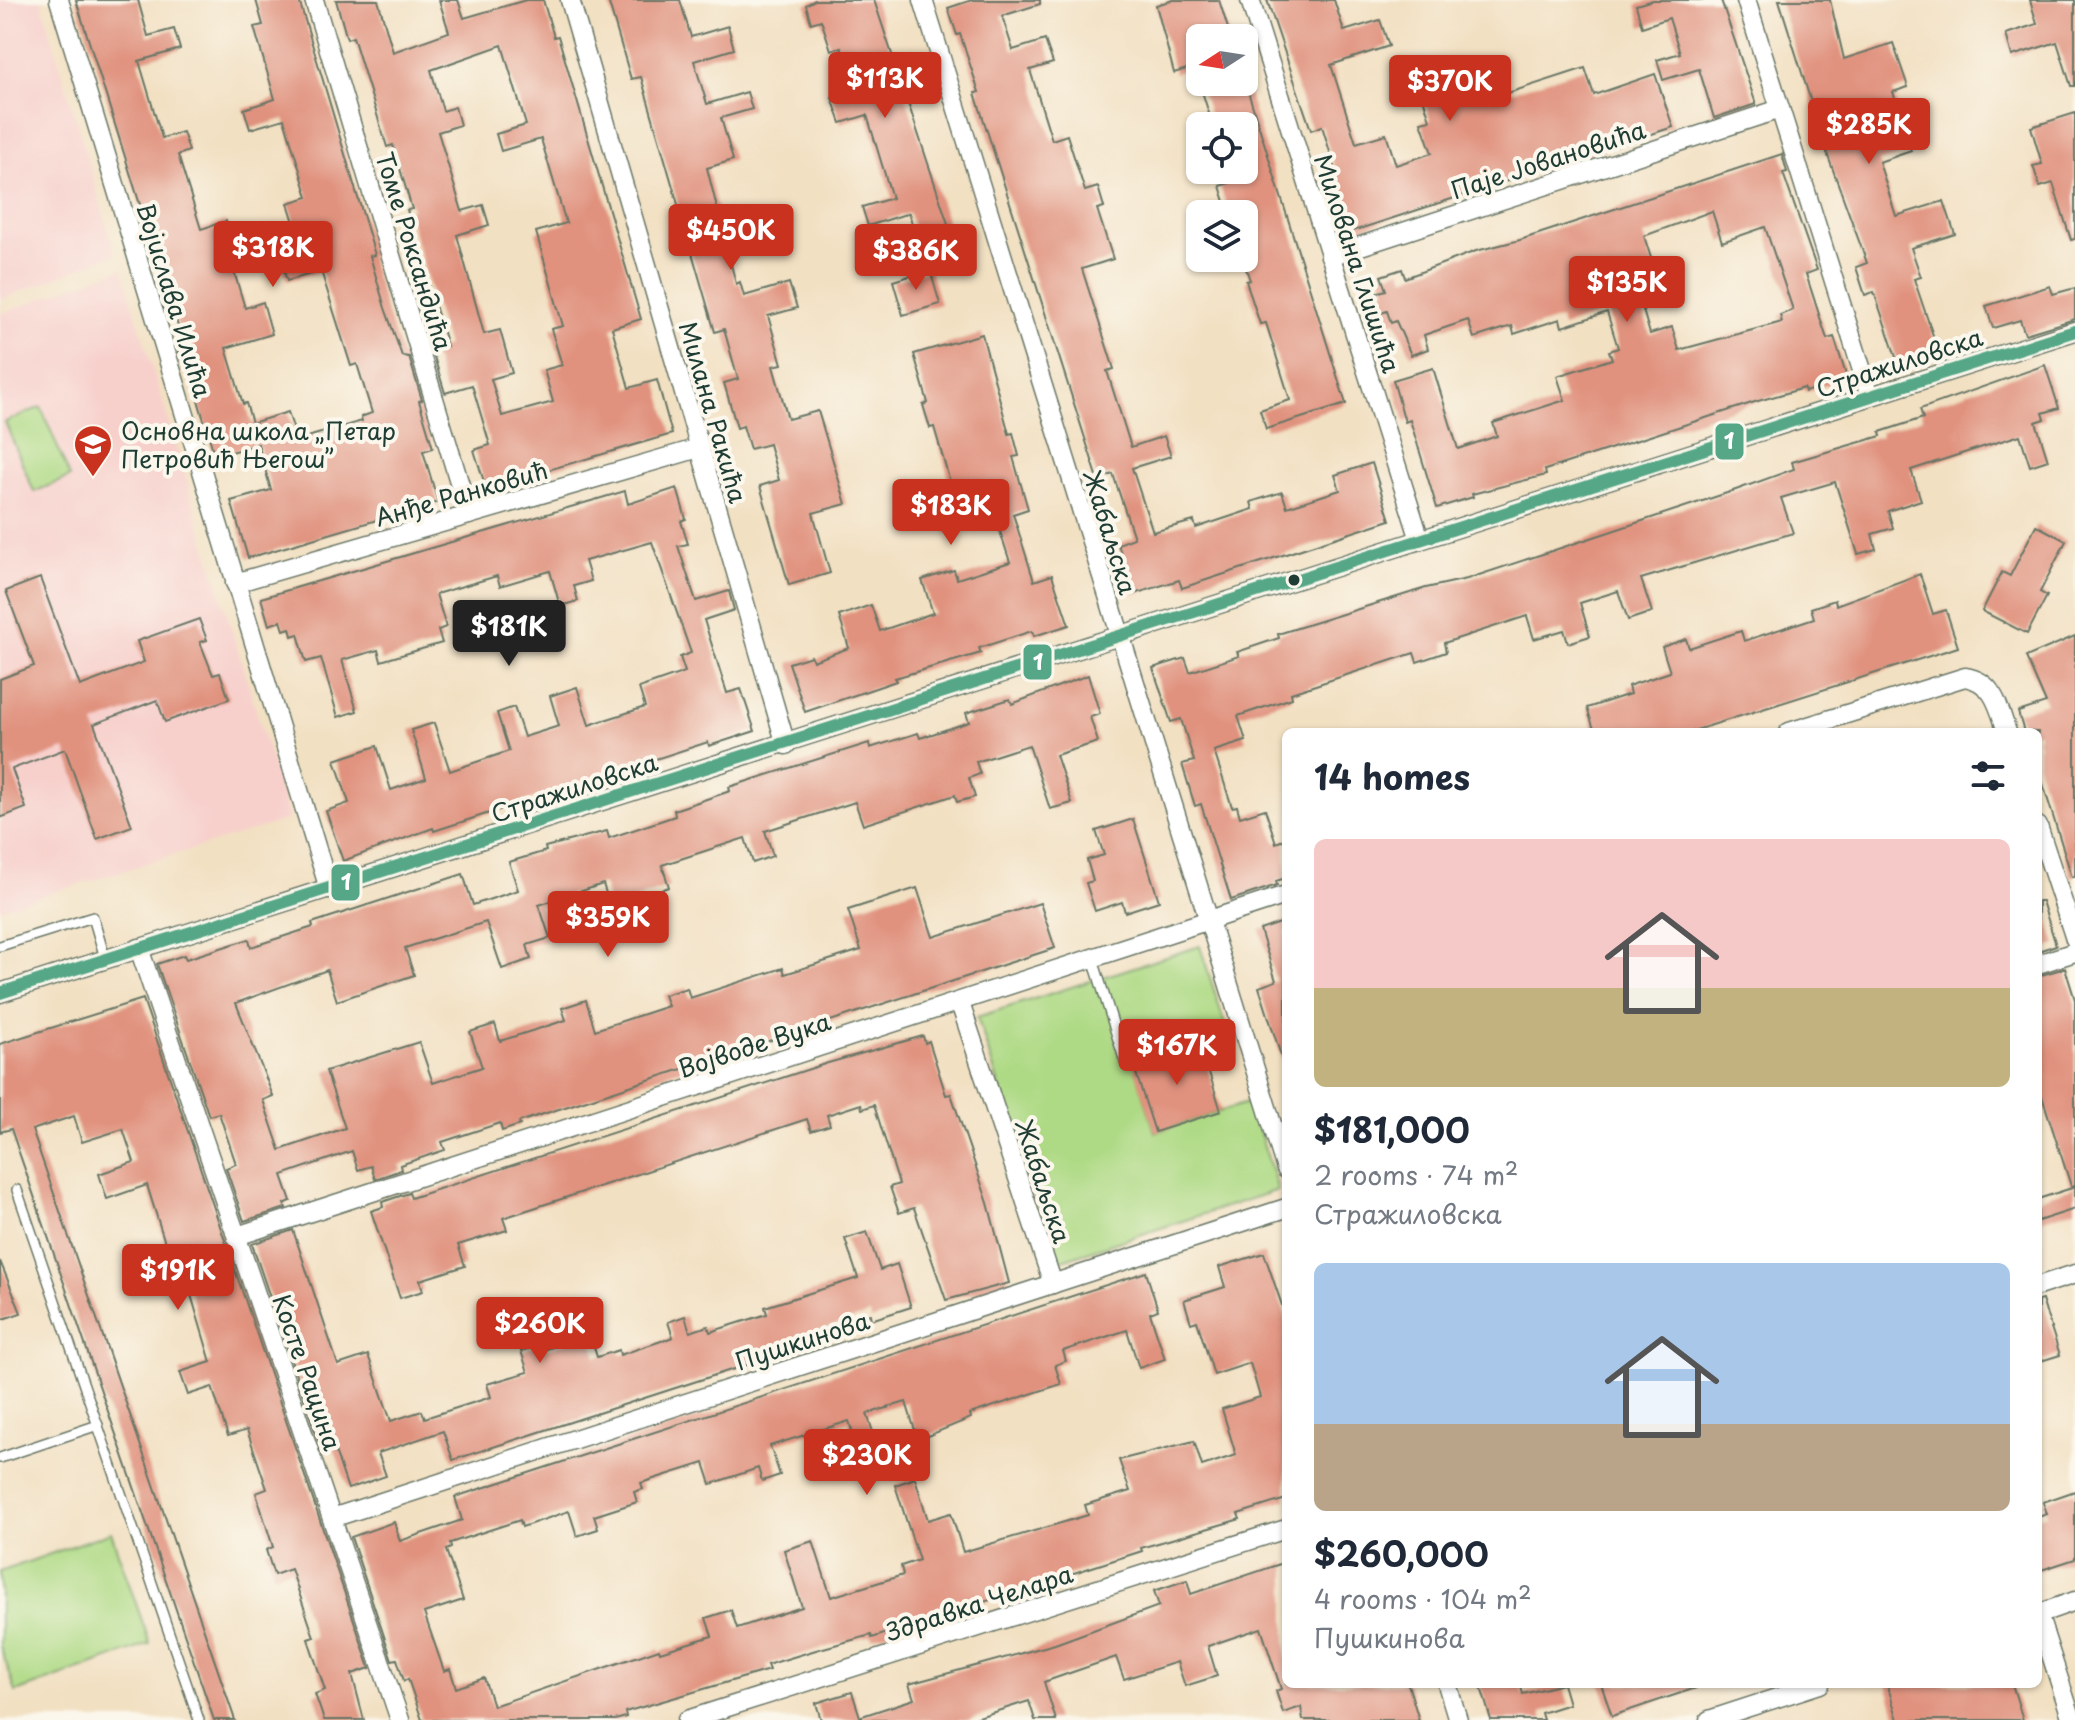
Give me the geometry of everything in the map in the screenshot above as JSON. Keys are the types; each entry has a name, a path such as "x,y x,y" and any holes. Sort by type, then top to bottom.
{"street":[{"name":"Војислава Илића","path":"59,0 329,889"},
{"name":"Томе Роксандића","path":"314,0 469,515"},
{"name":"Милана Ракића","path":"570,0 786,745"},
{"name":"Жабаљска","path":"923,0 1118,637 1282,1156"},
{"name":"Милована Глишића","path":"1250,0 1420,540"},
{"path":"1746,0 1870,396"},
{"name":"Паје Јовановића","path":"1330,256 1780,109"},
{"name":"Стражиловска","path":"0,993 786,745 2075,331"},
{"name":"Анђе Ранковић","path":"235,583 699,448"},
{"path":"1801,728 1954,679 1975,678 1990,689 2005,728"},
{"path":"2042,838 2075,939"},
{"name":"Војводе Вука","path":"237,1236 1282,896"},
{"name":"Косте Рацина","path":"139,948 400,1720"},
{"path":"2042,963 2075,952"},
{"name":"Жабаљска","path":"960,1003 1053,1284"},
{"name":"Пушкинова","path":"332,1518 1282,1209"},
{"path":"2042,1285 2075,1274"},
{"name":"Здравка Челара","path":"687,1720 1282,1530"},
{"path":"2042,1613 2075,1601"},
{"path":"2042,1626 2072,1720"},
{"path":"1448,1688 1458,1720"},
{"path":"1709,1720 1808,1688"},
{"path":"1765,1702 1771,1720"}],"lane":[{"path":"0,946 93,917 105,958"},
{"path":"1093,959 1125,1062"},
{"path":"17,1190 199,1720"},
{"path":"0,1458 98,1425"}],"shaded area":[{"path":"0,0 41,0 115,254 0,300"},
{"name":"Основна школа „Петар Петровић Његош”","path":"122,268 289,819 0,909 0,314"}],"green space":[{"path":"41,407 70,477 34,492 5,422"},
{"path":"1200,946 1228,1034 1134,1064 1155,1132 1250,1102 1278,1190 1056,1262 977,1017"},
{"path":"111,1532 150,1644 16,1692 0,1646 0,1572"}],"building":[{"path":"76,0 138,0 148,36 174,29 180,49 139,61 162,138 183,132 189,151 178,155 201,229 226,221 232,243 226,245 245,308 263,302 272,334 226,348 243,404 246,403 252,423 288,412 297,440 362,421 361,417 372,413 357,364 351,366 321,271 287,281 274,239 297,232 288,203 308,197 284,119 250,129 244,109 275,99 254,27 263,25 256,0 299,0 375,255 370,256 385,308 402,356 409,357 422,400 419,401 433,448 423,451 438,502 248,558 231,501 271,490 258,444 215,457 186,360 182,362 176,340 182,339"},
{"path":"336,0 378,0 393,52 449,32 439,0 458,0 464,18 526,0 543,0 554,37 558,36 641,319 612,328 629,388 657,380 672,434 486,488 474,450 490,445 472,385 445,393 432,350 447,346 407,210 412,209 393,145 387,147 353,37 347,39","holes":["502,45 526,125 496,134 501,151 541,139 566,223 536,232 563,326 551,329 562,365 544,370 553,402 502,416 491,379 512,373 500,330 484,334 457,235 489,225 483,205 462,211 438,132 460,125 455,107 443,111 431,70"]},
{"path":"608,0 680,0 691,37 728,26 734,49 694,61 707,104 747,92 752,109 721,118 733,160 707,168 736,284 740,282 744,296 789,283 797,308 768,316 782,364 773,366 788,419 818,411 846,504 813,513 830,573 789,585 760,486 779,480 769,444 750,449 743,426 737,428 724,383 738,379 724,329 715,332 641,77 631,79"},
{"path":"815,0 874,0 956,248 921,258 909,213 868,226 862,207 892,198 867,115 841,123 832,98 855,90 841,47 831,50 821,20 811,23 806,5"},
{"path":"972,0 1040,0 1040,4 1002,16 1013,50 1045,40 1053,63 1030,70 1052,140 1067,135 1085,191 1098,187 1104,207 1097,209 1113,259 1082,269 1114,369 1107,371 1131,447 1164,436 1171,456 1132,468 1153,532 1194,521 1196,528 1253,509 1251,502 1282,492 1287,507 1340,490 1335,475 1372,463 1390,520 1182,588 1179,580 1134,594 1118,544 1134,538 1113,474 1098,479 975,93 979,92 948,8"},
{"path":"1173,0 1219,0 1227,24 1186,24 1186,69 1174,73 1156,5"},
{"path":"1267,0 1334,0 1344,31 1380,20 1389,46 1331,65 1356,143 1386,134 1396,165 1432,153 1421,122 1430,120 1418,82 1448,72 1458,101 1505,86 1508,93 1585,68 1594,95 1655,74 1673,127 1344,234 1327,182 1338,178 1322,126 1311,130"},
{"path":"1653,0 1721,0 1756,104 1714,118 1699,69 1663,80 1657,60 1680,53 1669,18 1642,27 1636,5"},
{"path":"1779,0 1830,0 1844,59 1893,43 1908,87 1893,92 1911,151 1879,162 1896,216 1944,201 1955,234 1911,248 1921,277 1914,279 1938,350 1898,363 1874,292 1865,295 1856,267 1867,263 1829,159"},
{"path":"2030,0 2075,0 2075,86 2071,86 2057,42 2012,56 2006,34 2037,24"},
{"path":"1203,96 1249,96 1254,112 1209,112"},
{"path":"2075,113 2075,239 2071,240 2053,183 2040,187 2033,166 2042,164 2031,127"},
{"path":"1258,123 1346,404 1266,429 1260,410 1290,400 1266,323 1260,324 1246,281 1250,280 1247,272 1258,272 1258,200 1224,200 1220,186 1258,184"},
{"path":"1782,154 1787,172 1783,173 1817,270 1806,274 1827,339 1834,337 1847,378 1805,392 1804,388 1758,401 1545,470 1546,475 1472,494 1473,497 1437,508 1410,420 1405,422 1393,380 1433,368 1458,449 1497,436 1493,423 1565,400 1557,376 1612,359 1609,351 1618,348 1607,312 1562,327 1560,319 1514,334 1512,326 1474,338 1468,320 1424,335 1428,349 1411,355 1396,321 1391,323 1387,311 1378,314 1372,294 1386,290 1381,276 1402,269 1405,278 1476,251 1520,240","holes":["1712,211 1722,242 1765,227 1793,310 1780,315 1782,322 1679,350 1672,327 1650,334 1637,290 1659,283 1644,236"]},
{"path":"930,270 940,304 903,315 893,281"},
{"path":"2050,286 2053,294 2075,288 2075,319 2025,334 2020,320 1993,328 1986,306"},
{"path":"982,334 1009,434 1013,433 1019,456 1013,457 1028,509 1013,514 1034,581 1052,575 1069,625 1034,636 1032,631 979,648 981,653 895,678 896,681 805,712 789,663 811,656 813,661 849,648 839,616 871,605 880,631 933,613 922,580 954,570 957,579 1010,562 996,519 947,533 941,511 957,506 934,427 930,428 923,405 928,403 914,354"},
{"path":"2045,365 2059,408 2043,413 2045,419 2036,422 2048,460 2030,466 2020,435 1911,470 1921,500 1888,511 1893,528 1872,534 1876,549 1858,554 1835,482 1781,498 1793,533 1641,579 1652,612 1628,620 1618,591 1580,603 1590,636 1568,643 1564,630 1534,639 1527,616 1444,643 1446,652 1417,662 1414,653 1291,693 1292,698 1238,716 1246,741 1214,751 1232,807 1237,806 1240,817 1265,809 1276,843 1282,841 1282,879 1276,881 1277,885 1231,900 1201,804 1195,806 1182,764 1194,761 1181,719 1171,722 1153,668 1185,658 1190,672 1239,656 1237,652 1279,638 1278,634 1426,588 1467,579 1733,491 1794,469 1792,462 1881,436 1880,432 1923,418 1920,409"},
{"path":"677,488 686,519 681,521 688,544 678,546 696,601 729,591 734,610 704,620 727,693 741,689 755,731 709,746 708,742 434,831 433,828 343,861 326,811 349,803 335,760 377,746 391,790 426,778 411,730 434,723 450,771 509,751 497,713 514,707 524,737 559,726 550,696 577,687 589,725 645,707 639,688 685,672 680,657 691,653 652,542 585,561 591,581 574,586 578,601 560,606 550,571 500,586 497,576 436,594 446,627 438,630 442,643 381,661 378,650 342,660 357,711 338,717 321,658 306,662 298,634 292,636 290,628 284,630 281,621 269,625 261,598 625,491 628,504"},
{"path":"2036,525 2066,541 2040,592 2047,596 2027,634 1982,611 2002,572 2010,576"},
{"path":"1920,574 1933,614 1946,610 1958,647 1703,728 1594,728 1587,708 1630,694 1628,686 1670,672 1662,647 1686,639 1689,648 1741,631 1744,641 1814,618 1811,608 1835,600 1836,605"},
{"path":"40,578 80,686 144,662 137,641 199,619 207,640 200,642 213,675 220,673 229,699 165,722 157,700 94,724 132,826 97,839 65,749 12,769 26,808 0,818 0,679 34,666 6,591"},
{"path":"2075,636 2075,876 2072,877 2042,781 2042,728 2023,728 2018,712 2046,703 2026,657"},
{"path":"1088,675 1100,714 1090,717 1098,742 1056,755 1072,803 1050,809 1029,745 976,762 980,774 969,778 975,797 957,802 955,795 863,825 855,802 765,831 773,856 753,863 745,838 662,865 669,887 630,901 632,905 612,912 603,884 539,905 550,938 527,945 531,959 502,969 486,922 405,948 414,975 337,1001 327,970 236,1003 273,1096 263,1100 280,1150 345,1128 326,1071 419,1042 433,1083 482,1067 470,1032 495,1024 500,1041 566,1020 562,1008 586,1000 595,1030 668,1006 664,995 687,988 690,998 783,968 785,974 861,950 848,910 917,888 933,937 1040,903 1055,948 519,1122 520,1125 502,1131 500,1123 442,1142 445,1150 400,1165 401,1170 375,1179 371,1166 358,1170 352,1151 282,1175 291,1201 284,1204 286,1208 244,1221 226,1168 236,1164 219,1113 209,1116 157,964 184,955 186,959 249,939 251,947 313,927 312,923 463,874 473,905 518,890 509,862 546,851 545,847 607,831 609,838 675,816 674,810 730,791 729,787 869,743 870,748 918,733 920,738 969,722 966,713 1010,699 1012,704"},
{"path":"1133,819 1159,901 1125,912 1122,902 1095,911 1086,883 1093,881 1087,860 1104,855 1096,831"},
{"path":"2042,901 2056,945 2042,950"},
{"path":"1282,922 1282,1059 1259,987 1276,981 1260,930"},
{"path":"2065,968 2075,1000 2075,1186 2071,1186 2042,1096 2042,975"},
{"path":"143,999 370,1668 352,1674 364,1720 324,1720 315,1694 325,1690 308,1639 314,1637 291,1569 274,1575 266,1550 273,1547 256,1493 267,1489 247,1430 228,1436 212,1387 188,1395 180,1372 211,1362 189,1288 180,1291 147,1185 107,1199 99,1174 134,1162 123,1129 82,1142 74,1116 32,1130 235,1720 214,1720 11,1129 0,1132 0,1044"},
{"path":"923,1036 925,1043 929,1041 946,1095 951,1094 988,1203 1009,1283 946,1300 914,1208 899,1213 890,1187 899,1184 874,1105 862,1109 861,1104 827,1115 830,1125 811,1131 807,1119 503,1218 507,1230 458,1245 465,1266 420,1280 423,1291 400,1298 371,1211 383,1207 382,1202 409,1193 411,1198 828,1063"},
{"path":"1200,1043 1221,1111 1155,1132 1133,1064"},
{"path":"2075,1187 2075,1209 2042,1220 2042,1198"},
{"path":"293,1230 338,1365 368,1355 391,1421 422,1411 425,1418 491,1397 487,1384 528,1372 521,1351 544,1344 546,1349 590,1335 597,1357 619,1350 620,1355 673,1337 668,1322 685,1316 690,1332 708,1326 710,1332 767,1314 765,1307 858,1278 845,1239 867,1232 880,1270 897,1264 911,1307 871,1320 870,1314 814,1332 768,1348 771,1357 453,1460 443,1431 378,1453 386,1476 348,1489 332,1442 320,1446 252,1244"},
{"path":"1264,1253 1282,1305 1282,1500 1238,1514 1240,1519 1141,1548 1142,1551 872,1638 871,1635 767,1665 769,1670 625,1712 626,1717 615,1720 422,1720 408,1679 404,1681 397,1659 392,1660 351,1537 394,1522 400,1541 462,1520 455,1497 1146,1272 1158,1310 1150,1313 1165,1359 1139,1368 1127,1330 1063,1351 1066,1361 1055,1365 1061,1384 970,1414 971,1418 918,1440 906,1402 867,1414 874,1435 855,1441 849,1421 770,1446 780,1475 762,1481 758,1468 711,1484 704,1463 641,1483 643,1489 634,1492 637,1502 594,1516 598,1529 577,1536 569,1511 522,1527 520,1520 450,1543 451,1548 446,1550 463,1600 424,1613 444,1671 450,1669 456,1688 484,1678 493,1706 659,1649 660,1652 712,1636 706,1618 731,1610 737,1628 802,1607 784,1550 813,1541 831,1597 903,1575 901,1566 919,1560 895,1485 915,1478 928,1520 951,1513 963,1552 1088,1515 1085,1505 1130,1491 1119,1460 1194,1441 1202,1466 1236,1455 1222,1409 1260,1397 1250,1363 1214,1375 1197,1321 1191,1323 1184,1300 1225,1287 1219,1267"},
{"path":"0,1261 21,1313 0,1320"},
{"path":"2042,1300 2060,1355 2042,1361"},
{"path":"2075,1491 2075,1559 2042,1570 2042,1516 2047,1514 2043,1502"},
{"path":"1282,1563 1282,1688 1409,1688 1419,1720 1303,1720 1301,1707 1283,1713 1276,1691 1281,1689 1261,1628 1208,1646 1217,1676 1185,1686 1177,1662 1124,1679 1116,1657 1044,1682 1056,1720 1035,1720 1029,1701 969,1720 862,1720 862,1716 914,1699 909,1684 1055,1644 1159,1606 1154,1591 1187,1580 1191,1594"},
{"path":"1481,1688 1521,1688 1523,1694 1547,1688 1564,1688 1569,1704 1541,1713 1543,1720 1491,1720"},
{"path":"1602,1688 1696,1688 1612,1716"},
{"path":"1888,1688 2013,1688 2023,1720 1898,1720"},
{"path":"852,1692 861,1720 821,1720 816,1703"}],"transit line":[{"name":"1","path":"0,993 2075,331"}],"place":[{"name":"Основна школа „Петар Петровић Његош”","path":"93,478"}]}
